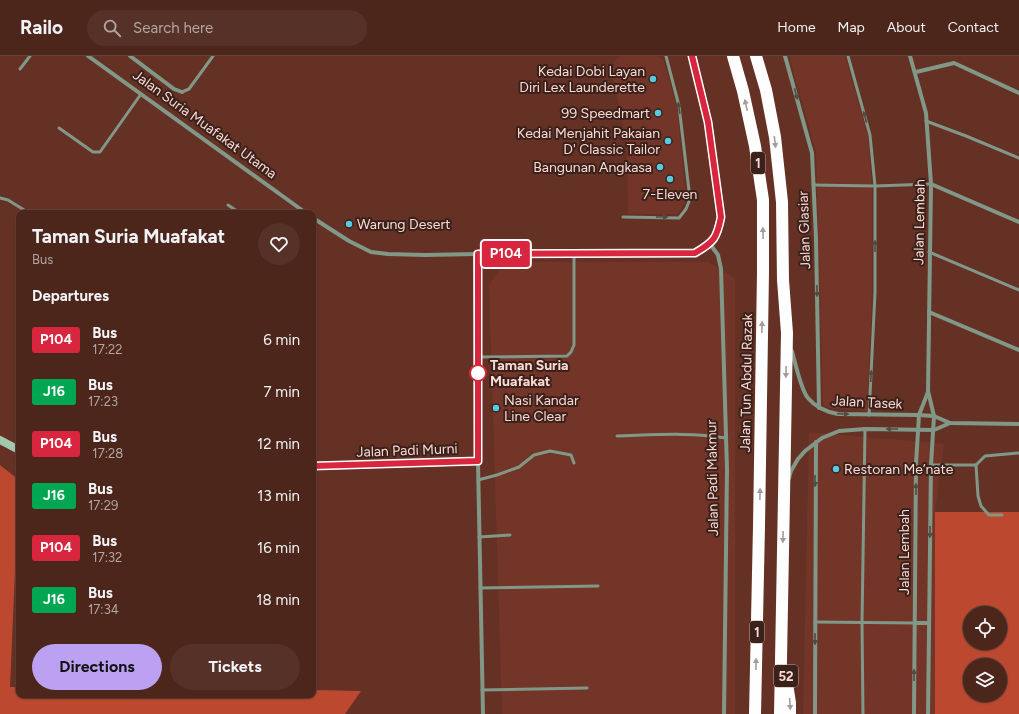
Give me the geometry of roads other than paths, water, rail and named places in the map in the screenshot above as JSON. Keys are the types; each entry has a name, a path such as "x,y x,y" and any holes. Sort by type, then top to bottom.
{"highway":[{"name":"Jalan Tun Abdul Razak","path":"733,56 743,91 755,146 763,200 760,526 755,714"},
{"name":"1","path":"756,56 766,90 775,136 782,202 783,280 787,333 780,638 780,714"},
{"name":"52","path":"780,638 790,703 790,714"}],"street":[{"name":"Jalan Suria Muafakat Utama","path":"88,56 302,210"},
{"path":"130,56 174,89 182,92"},
{"path":"135,60 138,56"},
{"path":"316,220 349,241 371,252 388,254 695,253 710,244 718,233 721,217 708,122 692,56"},
{"name":"Jalan Glasiar","path":"785,56 812,153 816,238 818,408"},
{"name":"Jalan Lembah","path":"910,56 916,72 926,113 931,184 928,391 934,416 934,430 931,465 928,714"},
{"path":"916,72 954,63 1019,93"},
{"path":"931,184 1019,222"},
{"name":"Jalan Padi Makmur","path":"710,244 718,255 721,269 727,469 724,714"},
{"path":"478,254 478,480 483,714"},
{"path":"929,312 1019,350"},
{"name":"Jalan Tasek","path":"787,333 797,370 808,398 818,408 827,412 838,414 934,416 950,423 1019,424"},
{"name":"Jalan Lembah","path":"914,714 916,464 920,415 928,391"},
{"name":"Jalan Tasek","path":"784,498 791,470 798,458 816,442 839,430 934,430 950,423"},
{"path":"0,440 16,448"},
{"path":"814,714 816,442"},
{"name":"Jalan Padi Murni","path":"316,466 478,461"},
{"path":"915,623 929,623"}],"lane":[{"path":"20,69 30,56"},
{"path":"182,92 189,90 213,56"},
{"path":"623,217 679,218 686,209 690,199 679,106 666,56"},
{"path":"848,56 870,135 875,186 874,293 869,415"},
{"path":"59,128 92,152 100,152 141,94"},
{"path":"926,121 1019,158"},
{"path":"813,185 875,186 931,184"},
{"path":"0,198 8,200 24,210"},
{"path":"228,204 236,210"},
{"path":"929,252 1019,290"},
{"path":"478,357 552,357 567,356 571,352 574,345 574,254"},
{"path":"863,714 862,622 864,429"},
{"path":"617,436 680,434 726,438"},
{"path":"478,480 497,476 519,467 534,455 550,451 571,455 574,463"},
{"path":"931,465 976,465 985,456 1019,453"},
{"path":"976,465 978,496 981,506 989,515 1002,515"},
{"path":"479,537 510,535"},
{"path":"480,588 598,586"},
{"path":"815,622 915,623"},
{"path":"482,690 587,688"}],"place":[{"name":"Kedai Dobi Layan Diri Lex Launderette","path":"653,79"},
{"name":"99 Speedmart","path":"658,113"},
{"name":"Kedai Menjahit Pakaian D' Classic Tailor","path":"668,141"},
{"name":"Bangunan Angkasa","path":"660,167"},
{"name":"7-Eleven","path":"670,179"},
{"name":"Warung Desert","path":"349,224"},
{"name":"Taman Suria Muafakat","path":"478,373"},
{"name":"Nasi Kandar Line Clear","path":"496,408"},
{"name":"Restoran Me’nate","path":"836,469"}]}
